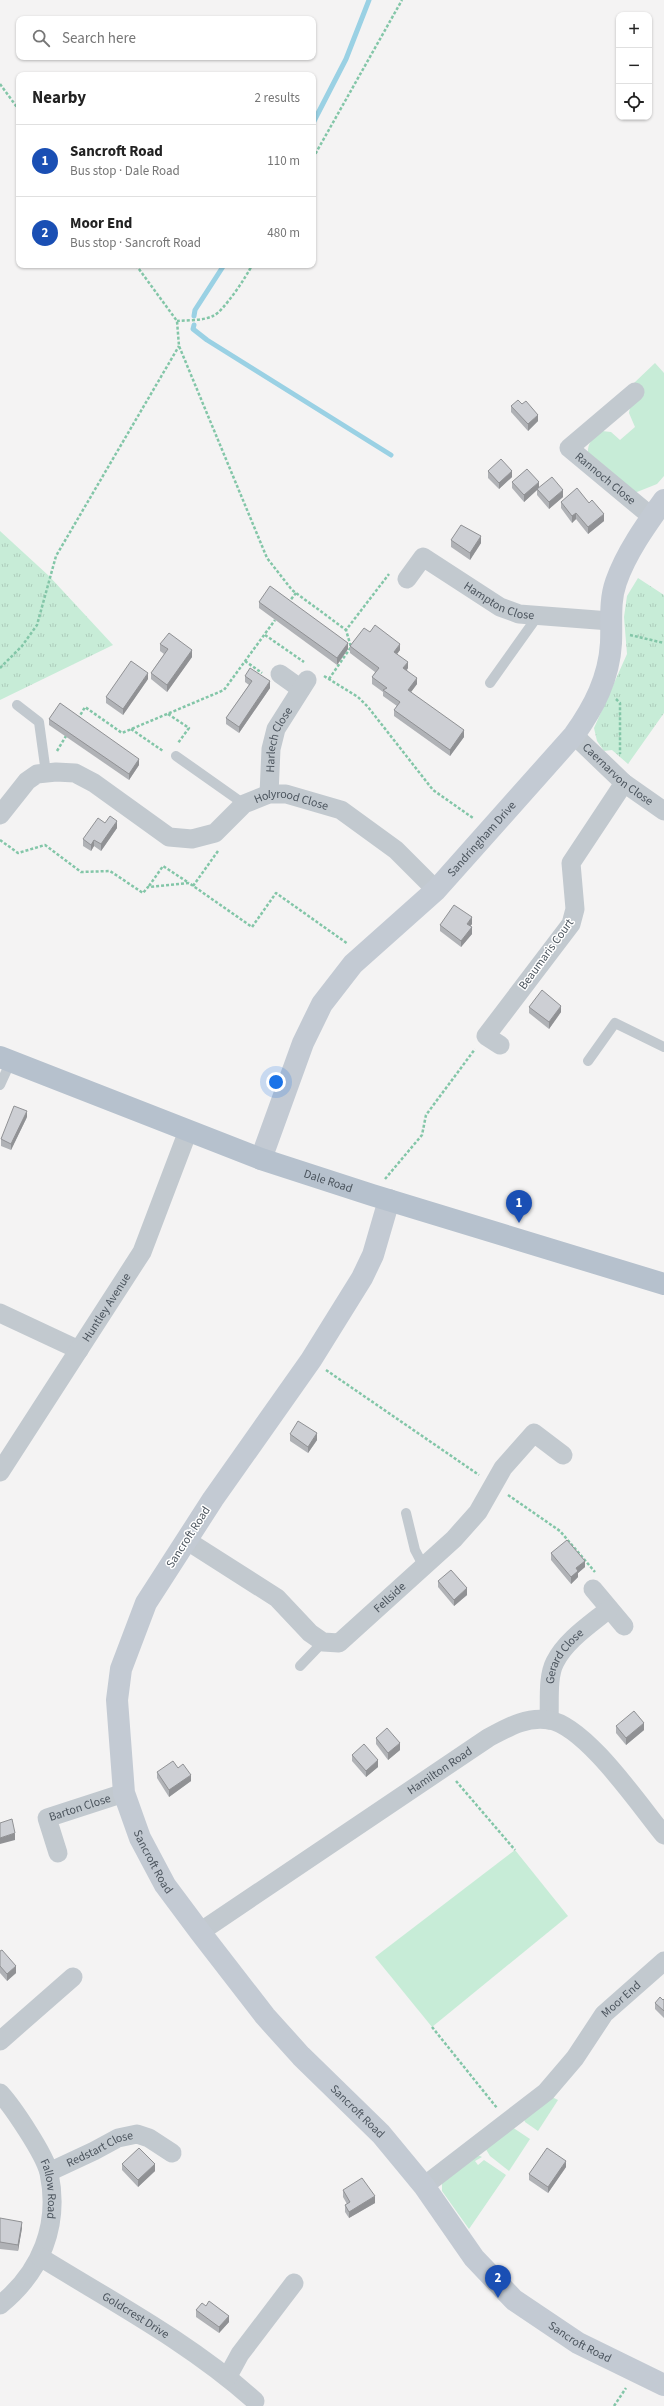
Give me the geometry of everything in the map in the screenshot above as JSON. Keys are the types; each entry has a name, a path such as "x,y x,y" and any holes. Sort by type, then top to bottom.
{"main road":[{"name":"Dale Road","path":"6,1059 262,1159 380,1198 664,1283"}],"street":[{"name":"Rannoch Close","path":"635,392 569,448 658,509"},
{"name":"Sandringham Drive","path":"262,1159 303,1043 322,1004 353,964 436,890 574,735 591,709 602,685 608,666 610,625 616,582 628,557 658,509"},
{"name":"Hampton Close","path":"399,575 423,557 500,607 519,614 610,625"},
{"path":"280,674 307,679"},
{"name":"Harlech Close","path":"270,794 271,749 276,729 307,679"},
{"name":"Caernarvon Close","path":"574,735 624,783 664,811"},
{"name":"Holyrood Close","path":"1,812 27,781 37,774 75,773 94,783 169,837 192,840 215,833 244,804 270,794 286,794 341,810 396,850 436,890"},
{"name":"Beaumaris Court","path":"493,1040 571,924 575,909 571,863 624,783"},
{"name":"Huntley Avenue","path":"0,1472 142,1252 188,1131"},
{"name":"Sancroft Road","path":"380,1198 373,1254 362,1278 311,1360 186,1540 146,1603 121,1669 117,1700 124,1793 140,1838 165,1885 200,1932 265,2016 301,2056 381,2134 424,2186 474,2258 514,2300 578,2343 663,2383"},
{"path":"0,1313 79,1350"},
{"name":"Fellside","path":"323,1642 339,1643 454,1539 478,1512 503,1468 534,1433 563,1455"},
{"path":"186,1540 277,1598 310,1632 323,1642"},
{"path":"593,1589 624,1626"},
{"name":"Gerard Close","path":"548,1720 552,1670 555,1662 572,1641 609,1608"},
{"name":"Hamilton Road","path":"200,1932 488,1738 521,1721 548,1720 570,1728 602,1758 664,1835"},
{"name":"Barton Close","path":"58,1853 47,1818 124,1793"},
{"name":"Moor End","path":"424,2186 508,2123 546,2092 575,2058 604,2014 664,1961"},
{"path":"0,2041 73,1977"},
{"name":"Fallow Road","path":"0,2305 26,2281 40,2258 52,2216 49,2172 29,2133 3,2102"},
{"name":"Redstart Close","path":"49,2172 118,2138 137,2134 149,2138 172,2153"},
{"name":"Goldcrest Drive","path":"40,2258 137,2316 228,2376 255,2401"},
{"path":"228,2376 240,2354 294,2283"}],"lane":[{"path":"490,683 537,617"},
{"path":"17,705 39,722 46,773"},
{"path":"173,756 244,804"},
{"path":"588,1061 615,1023 664,1047"},
{"path":"0,1085 6,1059"},
{"path":"406,1513 415,1550 424,1567"},
{"path":"300,1666 323,1642"}],"path":[{"path":"316,153 402,0"},
{"path":"0,84 16,106"},
{"path":"138,268 176,321 179,346 267,558 296,593 346,630 351,647 329,679"},
{"path":"176,321 215,316 244,280 250,268"},
{"path":"0,668 22,646 37,625 56,556 179,346"},
{"path":"346,630 399,575"},
{"path":"286,605 296,593"},
{"path":"76,721 86,708 122,733 224,690 275,620"},
{"path":"610,625 664,643"},
{"path":"265,635 307,679 329,679 358,697 368,707 433,790 490,830"},
{"path":"600,761 605,756 620,754 620,703 602,685"},
{"path":"131,729 173,756 189,728 168,714"},
{"path":"0,840 18,854 45,845 81,872 110,871 143,893 163,866 252,927 276,893 363,955"},
{"path":"148,886 189,883"},
{"path":"380,1198 422,1135 426,1115 493,1040"},
{"path":"311,1360 560,1531 597,1575 593,1589"},
{"path":"445,1768 515,1850"},
{"path":"432,2027 508,2123"}],"green space":[{"path":"655,363 664,373 664,476 657,484 632,494 588,453 588,449 592,440 602,431 611,432 620,440 635,427 629,413 634,383"},
{"path":"0,531 49,576 113,645 0,700"},
{"path":"638,578 664,595 664,713 628,764 612,750 604,751 597,741 594,728 627,654 624,617 627,596"},
{"path":"515,1850 568,1916 432,2027 375,1957"},
{"path":"550,2096 558,2100 538,2131 525,2122 523,2117"},
{"path":"512,2127 530,2139 509,2171 490,2156 484,2146"},
{"path":"476,2154 482,2157 475,2161 478,2165 484,2160 506,2175 469,2229 442,2191 442,2183"}],"building":[{"path":"518,400 522,404 526,401 538,415 528,424 511,406"},
{"path":"501,459 512,471 499,483 488,471"},
{"path":"527,469 539,482 524,495 512,482"},
{"path":"552,477 563,490 549,502 537,489"},
{"path":"577,488 589,503 592,500 604,514 588,527 576,513 572,516 561,502"},
{"path":"461,525 481,536 470,553 451,540"},
{"path":"270,586 348,643 337,658 259,602"},
{"path":"375,625 400,644 394,652 408,662 403,668 417,678 408,690 464,730 450,750 394,710 400,702 383,690 387,688 372,677 379,668 350,646 364,628 370,632"},
{"path":"169,633 192,650 167,685 151,673 168,649 160,644"},
{"path":"131,661 148,673 123,709 106,697"},
{"path":"250,668 270,681 239,727 226,718 252,681 245,676"},
{"path":"60,703 139,759 129,774 49,719"},
{"path":"110,816 117,821 101,844 94,840 91,845 83,839 98,818 105,823"},
{"path":"454,905 472,917 467,924 472,927 461,941 440,925"},
{"path":"542,990 561,1006 549,1022 529,1007"},
{"path":"14,1106 27,1111 11,1144 1,1139"},
{"path":"298,1421 317,1433 308,1447 290,1434"},
{"path":"567,1540 585,1561 576,1568 578,1571 571,1577 551,1553"},
{"path":"451,1570 467,1588 454,1600 438,1581"},
{"path":"634,1711 644,1723 626,1738 616,1726"},
{"path":"387,1728 400,1743 388,1753 376,1738"},
{"path":"364,1744 378,1760 366,1771 352,1755"},
{"path":"173,1761 178,1768 183,1764 191,1775 169,1790 157,1772"},
{"path":"12,1819 15,1833 0,1838 0,1823"},
{"path":"2,1950 16,1966 7,1974 0,1966 0,1951"},
{"path":"660,1997 663,2000 664,1999 664,2011 655,2003"},
{"path":"139,2148 155,2164 138,2180 122,2164"},
{"path":"547,2148 566,2161 548,2187 529,2174"},
{"path":"362,2178 375,2196 349,2212 345,2205 350,2202 343,2190"},
{"path":"0,2218 22,2222 18,2245 0,2242"},
{"path":"209,2301 229,2316 219,2327 196,2310 202,2303 206,2306"}],"waterway":[{"path":"316,117 346,59 369,0"},
{"path":"194,316 195,310 222,268"},
{"path":"194,325 193,329 207,340 391,455"}],"place":[{"name":"Sancroft Road","path":"519,1223"},
{"name":"Moor End","path":"498,2298"}]}
